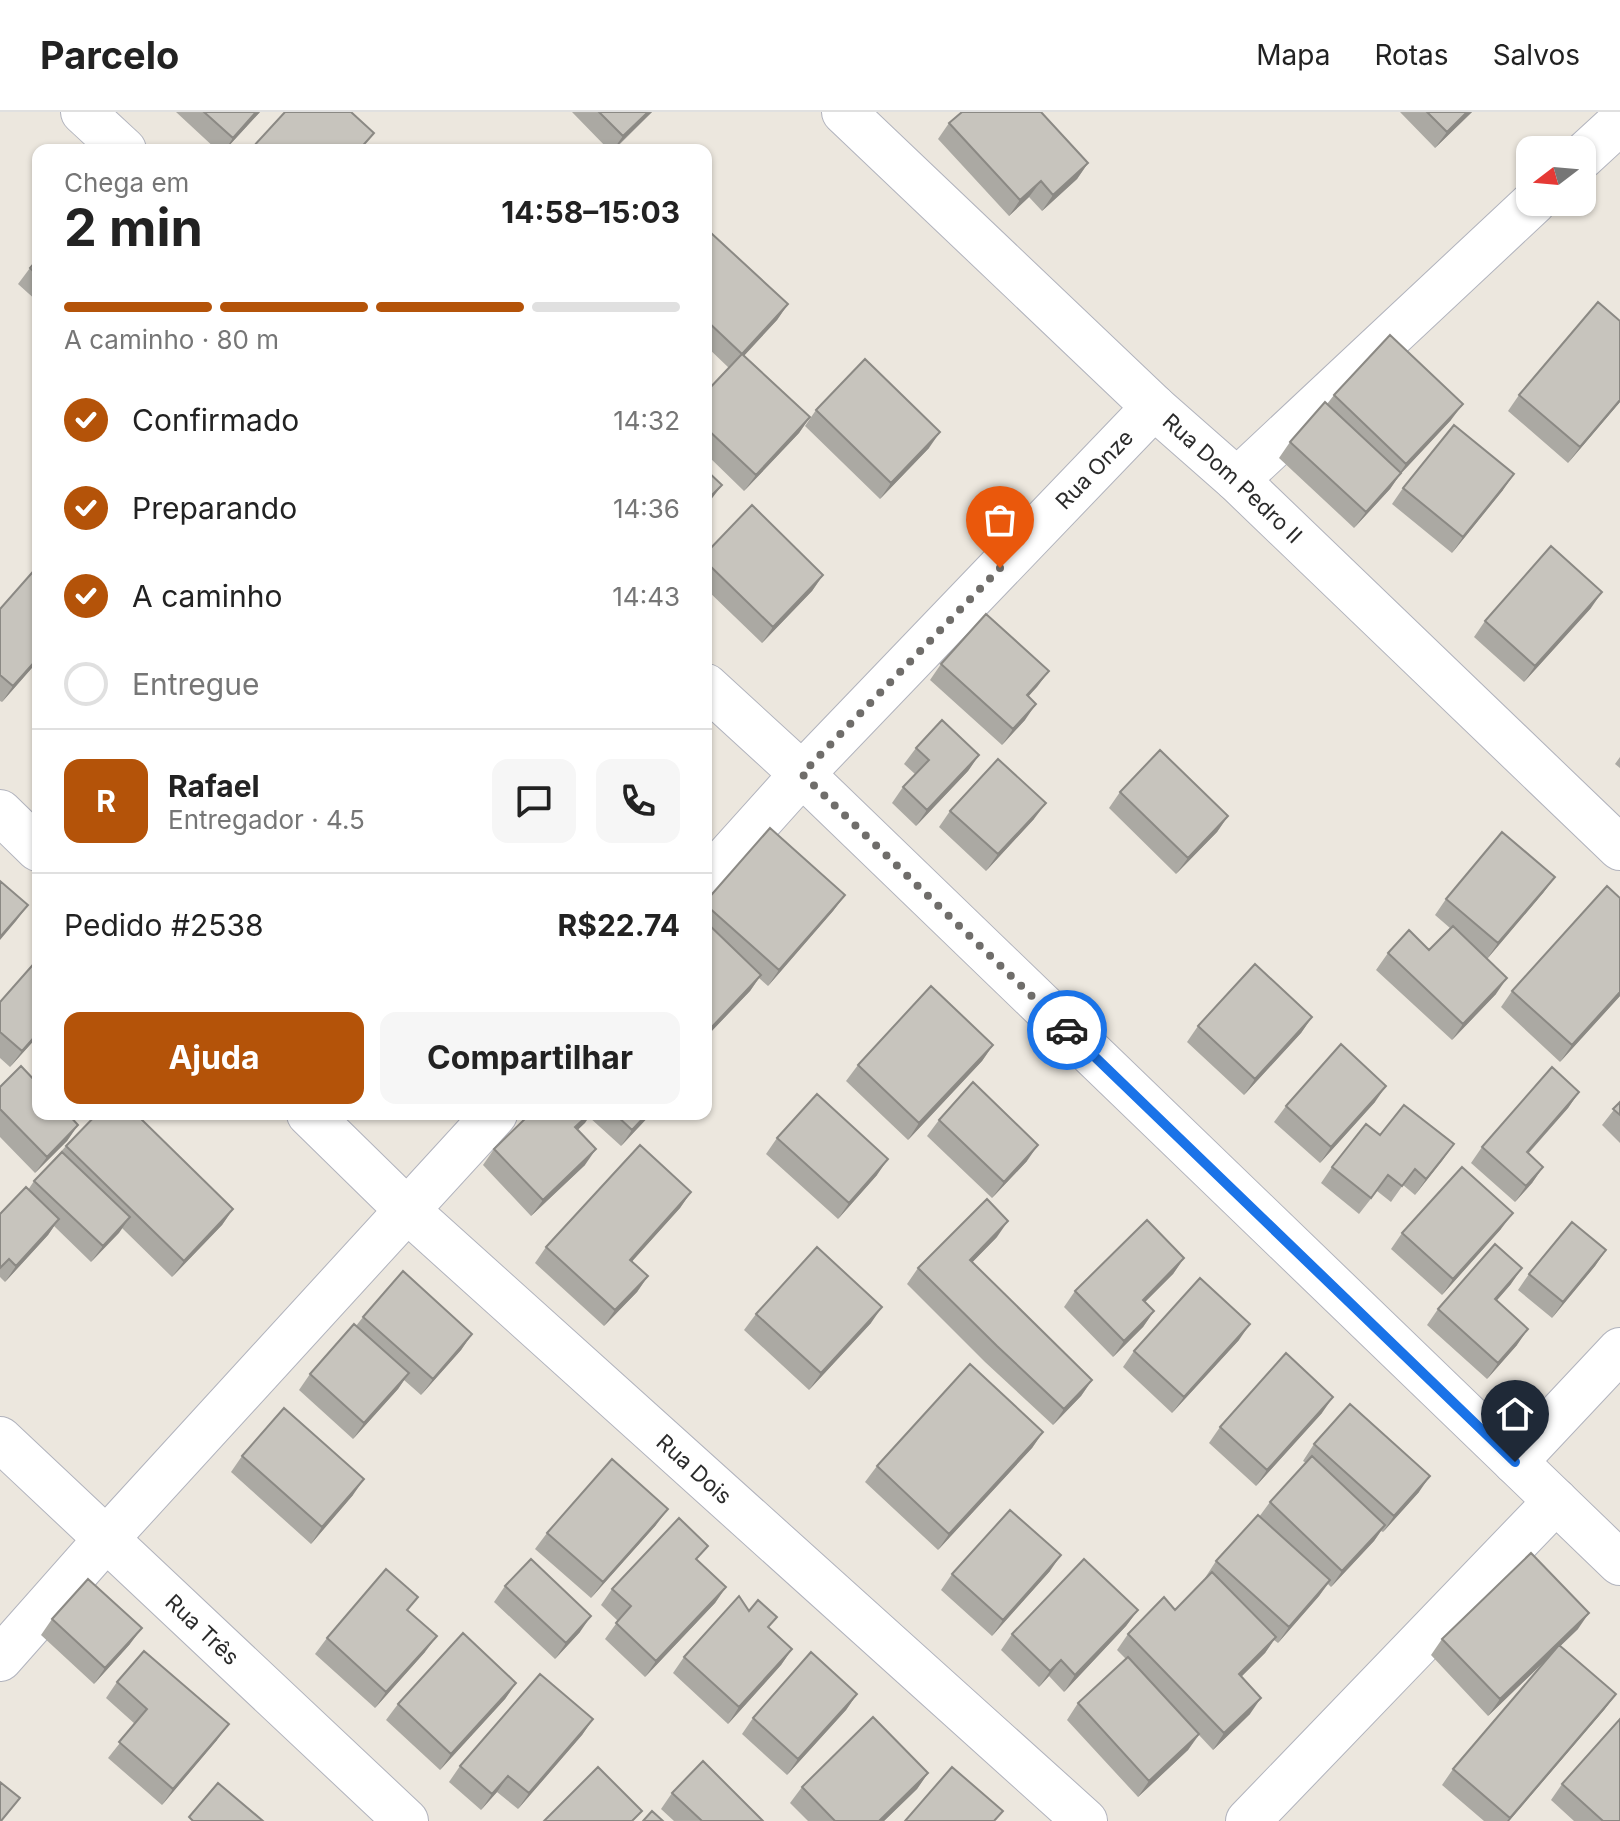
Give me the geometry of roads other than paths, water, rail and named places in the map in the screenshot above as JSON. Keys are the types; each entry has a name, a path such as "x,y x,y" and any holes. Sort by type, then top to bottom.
{"street":[{"path":"83,112 118,144"},
{"name":"Rua Dom Pedro II","path":"844,112 1154,407 1237,480 1620,848"},
{"path":"1237,480 1519,216"},
{"name":"Rua Onze","path":"712,874 802,774 1154,407"},
{"path":"712,692 802,774 1620,1563"},
{"path":"0,812 32,843"},
{"name":"Rua Dois","path":"315,1120 408,1211 1085,1821"},
{"path":"0,1659 490,1120"},
{"path":"1515,1462 1620,1350"},
{"name":"Rua Três","path":"0,1439 406,1821"},
{"path":"1248,1821 1556,1501"}]}
